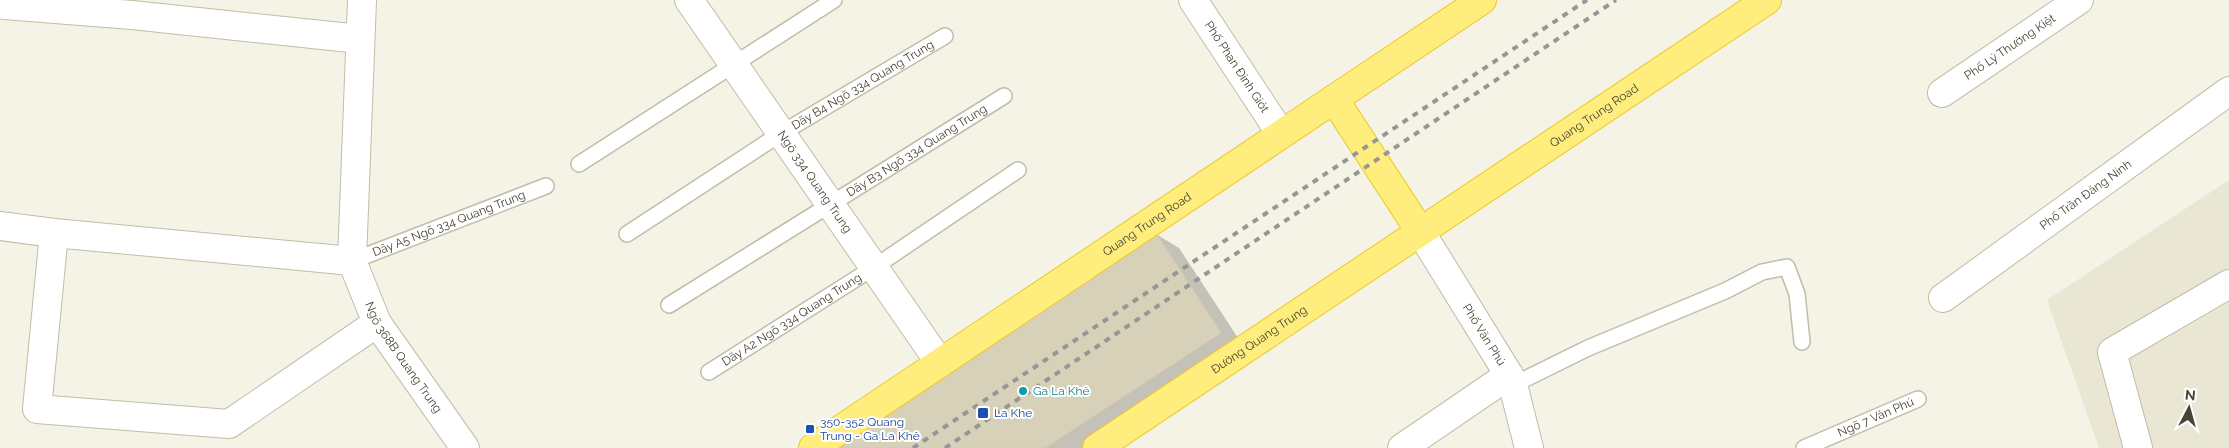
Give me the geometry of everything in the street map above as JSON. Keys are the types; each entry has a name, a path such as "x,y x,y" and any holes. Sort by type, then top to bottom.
{"highway":[{"name":"Quang Trung Road","path":"813,448 1482,0"},
{"name":"Quang Trung Road","path":"1420,231 1766,0"},
{"path":"1334,99 1420,231"},
{"name":"Đường Quang Trung","path":"1097,448 1420,231"}],"street":[{"path":"4,0 4,5 132,15 360,39"},
{"path":"0,226 54,233 352,261 362,0"},
{"name":"Ngõ 334 Quang Trung","path":"689,0 940,363"},
{"name":"Phố Phan Đình Giót","path":"1193,0 1281,134"},
{"name":"Phố Lý Thường Kiệt","path":"1942,93 2079,0"},
{"name":"Phố Trần Đăng Ninh","path":"1943,298 2229,91"},
{"name":"Phố Văn Phú","path":"1420,231 1511,380 1529,448"},
{"path":"54,233 37,409 229,424 377,323"},
{"name":"Ngõ 368B Quang Trung","path":"352,261 377,323 465,448"},
{"path":"2138,448 2112,352 2229,284"},
{"path":"1402,448 1511,380"}],"lane":[{"path":"579,164 834,0"},
{"name":"Dãy B4 Ngõ 334 Quang Trung","path":"627,234 780,134 945,36"},
{"name":"Dãy B3 Ngõ 334 Quang Trung","path":"669,304 1004,96"},
{"name":"Dãy A2 Ngõ 334 Quang Trung","path":"709,372 873,268 1018,170"},
{"name":"Dãy A5 Ngõ 334 Quang Trung","path":"352,261 546,186"},
{"path":"1511,380 1725,291 1762,272 1787,267 1797,294 1802,342"},
{"name":"Ngõ 7 Văn Phú","path":"1804,448 1918,399"}],"shaded area":[{"path":"2229,180 2229,448 2099,448 2047,300"}],"building":[{"name":"Ga La Khê","path":"1156,233 1221,333 1045,448 824,448"}],"railway":[{"path":"913,448 1587,0"},
{"path":"945,448 1616,0"}],"place":[{"name":"Ga La Khê","path":"1023,391"},
{"name":"La Khe","path":"983,413"},
{"name":"350-352 Quang Trung - Ga La Khê","path":"810,429"}]}
